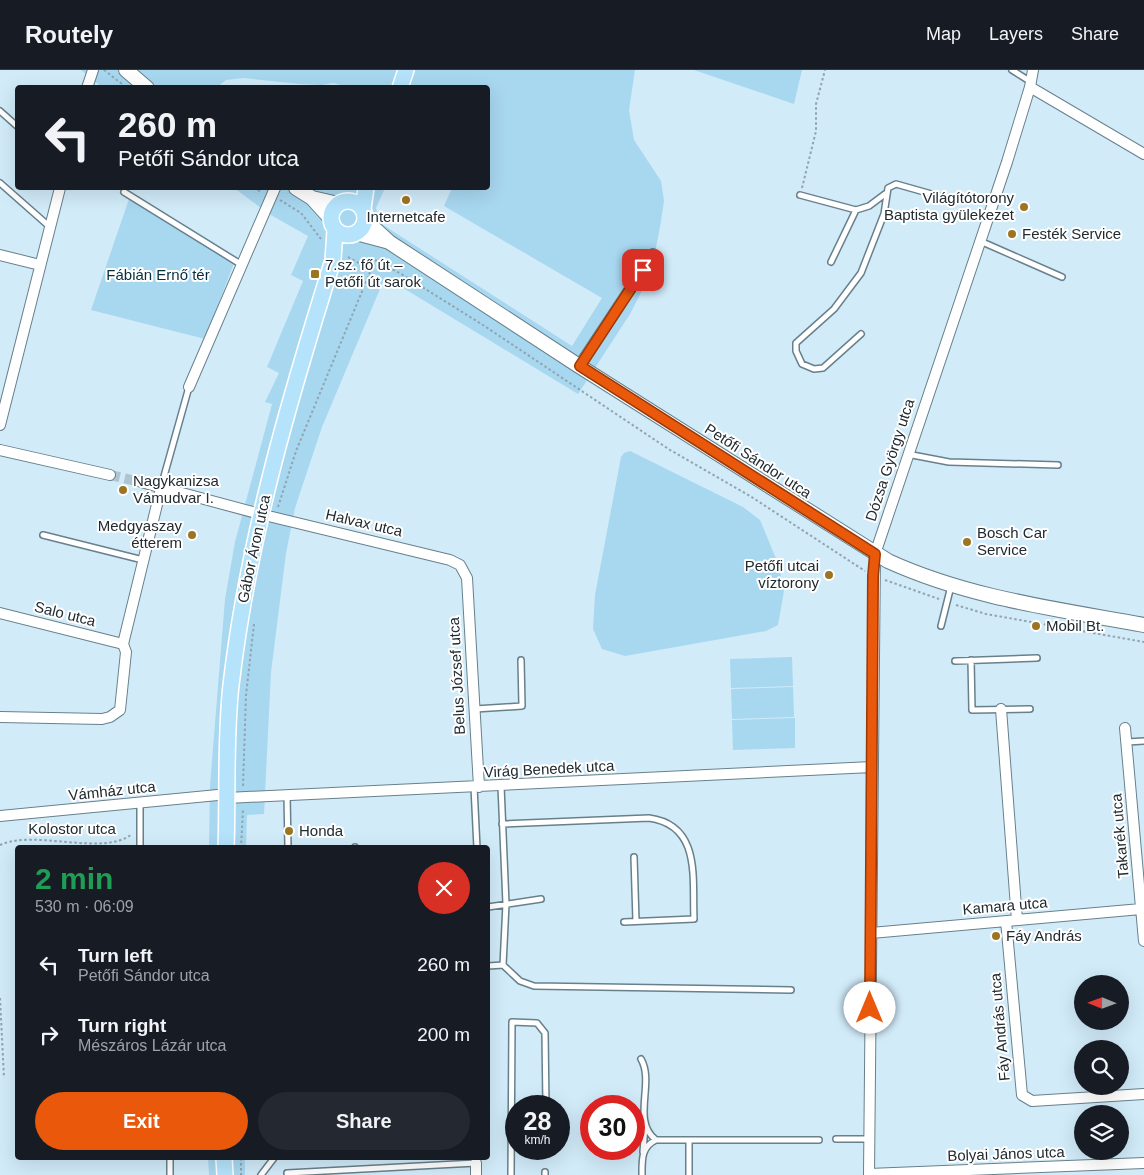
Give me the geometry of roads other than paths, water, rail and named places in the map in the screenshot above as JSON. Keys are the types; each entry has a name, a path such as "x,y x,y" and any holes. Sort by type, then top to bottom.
{"main road":[{"name":"Gábor Áron utca","path":"226,845 231,688 243,599 267,516 335,253 331,213 358,190"},
{"name":"Gábor Áron utca","path":"335,253 353,234 364,226 366,190"},
{"path":"343,202 359,205 364,215"},
{"path":"333,224 340,233 353,234"},
{"path":"224,1160 225,1175"}],"street":[{"path":"88,85 93,70"},
{"path":"126,70 143,85"},
{"name":"Dózsa György utca","path":"868,1175 873,576 875,554 1031,84 1033,70"},
{"path":"1031,84 1144,154"},
{"path":"0,425 60,190"},
{"path":"299,190 312,198 333,224"},
{"path":"189,387 274,191"},
{"path":"312,198 343,202"},
{"name":"Petőfi Sándor utca","path":"364,215 389,242 875,554 909,571 951,585 1018,602 1144,625"},
{"name":"Petőfi Sándor utca","path":"353,234 389,242"},
{"path":"580,366 653,254"},
{"path":"0,255 40,265"},
{"path":"0,450 110,475"},
{"name":"Halvax utca","path":"142,482 267,516 450,560 460,565"},
{"path":"0,717 102,719 120,710 126,652 123,644 161,488"},
{"name":"Belus József utca","path":"460,565 467,578 477,787"},
{"name":"Salo utca","path":"0,613 123,644"},
{"path":"1001,709 1017,920"},
{"name":"Takarék utca","path":"1125,728 1144,941"},
{"name":"Virág Benedek utca","path":"228,796 243,797 500,786 872,767"},
{"name":"Vámház utca","path":"0,816 228,796"},
{"name":"Kamara utca","path":"871,933 1141,908"},
{"name":"Fáy András utca","path":"1006,921 1022,1095 1032,1101 1144,1094"},
{"name":"Bolyai János utca","path":"868,1175 1004,1172 1144,1163"},
{"path":"476,1164 476,1175"},
{"path":"1130,1164 1131,1175"}],"lane":[{"path":"1012,70 1031,84"},
{"path":"0,111 15,124"},
{"path":"0,183 50,228"},
{"path":"860,334 823,368 810,368 802,364 798,359 795,347 799,340 834,309 861,273 884,214 888,188 896,184 942,197"},
{"path":"124,192 242,265"},
{"path":"800,195 856,210 869,206 886,194"},
{"path":"832,262 856,210"},
{"path":"979,241 1062,277"},
{"path":"161,488 189,387"},
{"path":"907,454 950,462 1058,465"},
{"path":"43,534 143,560"},
{"path":"941,626 951,585"},
{"path":"955,661 1037,658"},
{"path":"474,709 522,706 520,660"},
{"path":"971,660 972,710 1030,709"},
{"path":"1126,742 1144,740"},
{"path":"500,786 506,904 502,965"},
{"path":"477,787 477,845"},
{"path":"287,795 288,845"},
{"path":"140,803 140,845"},
{"path":"502,824 649,818 672,826 685,839 691,854 694,919 624,922"},
{"path":"634,857 636,921"},
{"path":"490,907 541,899"},
{"path":"490,966 502,965 520,982 534,986 791,990"},
{"path":"512,1095 512,1022 536,1023 545,1033 546,1095"},
{"path":"640,1059 645,1074 645,1095"},
{"path":"645,1124 648,1132 656,1140"},
{"path":"836,1140 869,1139"},
{"path":"645,1151 647,1147 656,1140 819,1140"},
{"path":"689,1140 689,1175"},
{"path":"170,1160 170,1175"},
{"path":"262,1175 273,1160"},
{"path":"511,1160 511,1175"},
{"path":"642,1160 642,1175"},
{"path":"287,1173 476,1164"}],"tunnel":[{"path":"110,475 141,482"}],"place":[{"name":"Internetcafe","path":"406,200"},
{"name":"Világítótorony Baptista gyülekezet","path":"1024,207"},
{"name":"Festék Service","path":"1012,234"},
{"name":"7.sz. fő út – Petőfi út sarok","path":"315,274"},
{"name":"Nagykanizsa Vámudvar I.","path":"123,490"},
{"name":"Medgyaszay étterem","path":"192,535"},
{"name":"Bosch Car Service","path":"967,542"},
{"name":"Petőfi utcai víztorony","path":"829,575"},
{"name":"Mobil Bt.","path":"1036,626"},
{"name":"Honda","path":"289,831"},
{"name":"Fáy András","path":"996,936"}],"park label":[{"name":"Fábián Ernő tér","path":"158,275"}]}
